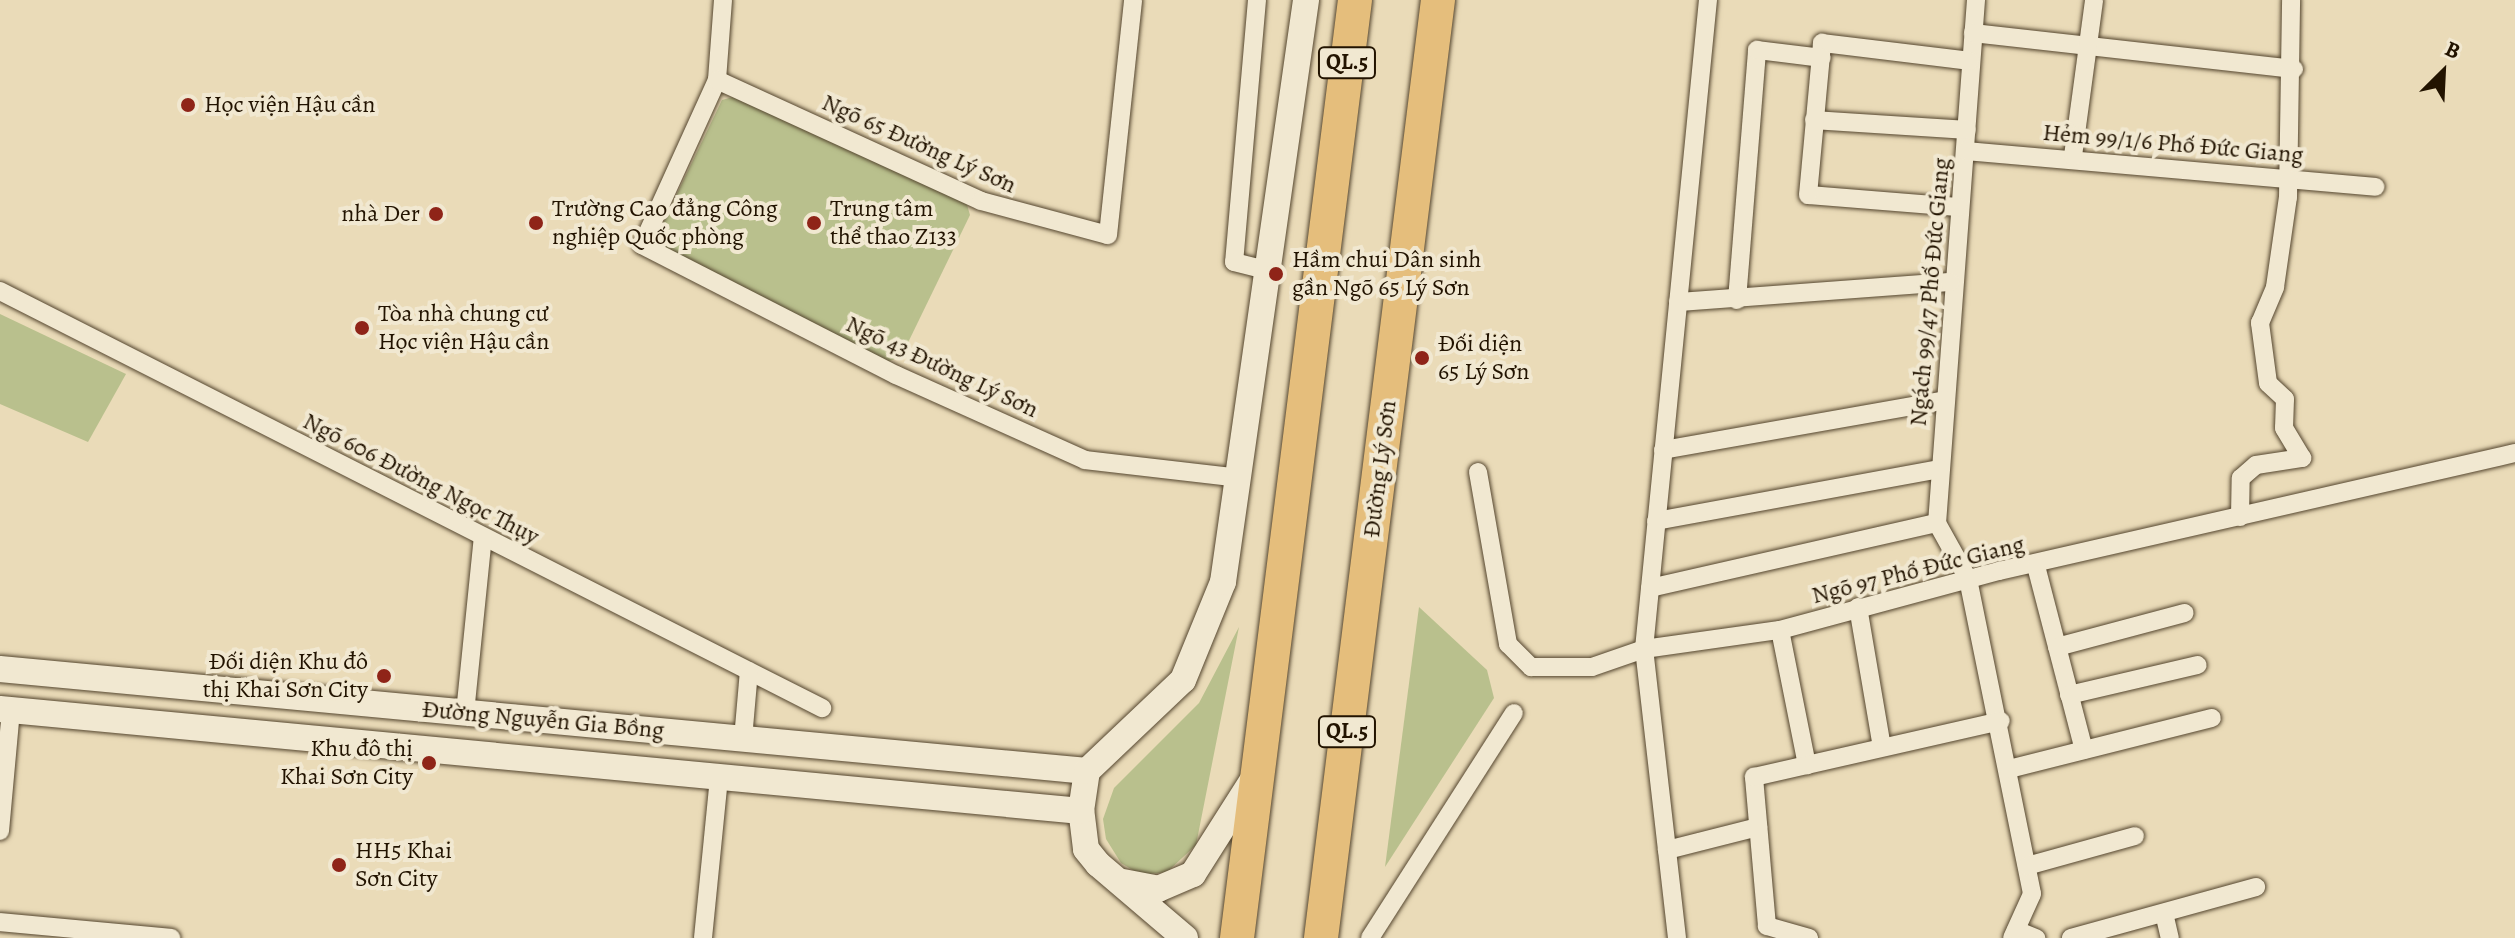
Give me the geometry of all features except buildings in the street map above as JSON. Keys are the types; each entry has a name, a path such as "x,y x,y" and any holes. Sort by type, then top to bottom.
{"highway":[{"name":"QL.5","path":"1237,938 1355,0"},
{"name":"Đường Lý Sơn","path":"1321,938 1438,0"}],"main road":[{"path":"1185,938 1109,878 1086,849 1081,811 1087,771 1183,680 1223,582 1306,0"},
{"path":"6,710 8,670"},
{"name":"Đường Nguyễn Gia Bồng","path":"8,670 1087,771"},
{"name":"Đường Nguyễn Gia Bồng","path":"6,710 1081,811"},
{"path":"719,777 743,739"},
{"path":"1109,878 1158,889 1193,874 1257,771"}],"street":[{"path":"717,80 723,0"},
{"name":"Ngõ 65 Đường Lý Sơn","path":"717,80 981,201 1108,235 1133,0"},
{"path":"1257,0 1234,262 1267,270"},
{"path":"1677,938 1644,649 1708,0"},
{"name":"Ngách 99/47 Phố Đức Giang","path":"1937,523 1950,282 1966,151 1976,0"},
{"path":"2073,156 2094,0"},
{"path":"2240,517 2241,478 2256,465 2302,458 2284,428 2285,399 2268,383 2260,323 2275,287 2288,179 2294,69 2291,0"},
{"path":"1973,33 2294,69"},
{"path":"1737,300 1757,50 1822,50 1970,61"},
{"path":"1822,50 1808,195 1958,207"},
{"name":"Ngõ 43 Đường Lý Sơn","path":"717,80 642,245 896,375 1085,460 1240,478"},
{"path":"1814,120 1967,130"},
{"name":"Hẻm 99/1/6 Phố Đức Giang","path":"1966,151 2073,156 2375,187"},
{"path":"1678,302 1950,282"},
{"name":"Ngõ 606 Đường Ngọc Thụy","path":"0,291 822,708"},
{"path":"1663,450 1946,400"},
{"name":"Ngõ 97 Phố Đức Giang","path":"1478,472 1508,644 1531,667 1592,667 1644,649 1780,630 1968,579 2036,566 2515,453"},
{"path":"1656,521 1940,469"},
{"path":"1650,588 1937,523 1968,579 2001,721 2032,894 2014,934 2036,938"},
{"path":"465,713 483,537"},
{"path":"2036,566 2084,750"},
{"path":"1858,607 1882,747"},
{"path":"2057,647 2185,613"},
{"path":"1780,630 1807,765"},
{"path":"2069,695 2198,665"},
{"path":"743,739 749,671"},
{"path":"0,831 6,710"},
{"path":"1370,938 1514,713"},
{"path":"2009,769 2212,718"},
{"path":"1809,938 1767,926 1754,777 2001,721"},
{"path":"703,938 719,777"},
{"path":"1667,850 1758,827"},
{"path":"2027,866 2135,836"},
{"path":"2071,938 2256,887"},
{"path":"2164,913 2170,938"},
{"path":"0,922 171,938"}],"green space":[{"name":"Trung tâm thể thao Z133","path":"740,95 965,198 970,215 901,357 886,362 666,257 659,231 722,100"},
{"path":"0,314 126,374 88,442 0,404"},
{"path":"1419,607 1487,670 1494,698 1385,867"},
{"path":"1239,627 1196,845 1167,872 1141,875 1121,863 1106,839 1103,819 1114,788 1199,703"}],"place":[{"name":"Học viện Hậu cần","path":"188,105"},
{"name":"nhà Der","path":"436,214"},
{"name":"Trường Cao đẳng Công nghiệp Quốc phòng","path":"536,223"},
{"name":"Trung tâm thể thao Z133","path":"814,223"},
{"name":"Hầm chui Dân sinh gần Ngõ 65 Lý Sơn","path":"1276,274"},
{"name":"Tòa nhà chung cư Học viện Hậu cần","path":"362,328"},
{"name":"Đối diện 65 Lý Sơn","path":"1422,358"},
{"name":"Đối diện Khu đô thị Khai Sơn City","path":"384,676"},
{"name":"Khu đô thị Khai Sơn City","path":"429,763"},
{"name":"HH5 Khai Sơn City","path":"339,865"}]}
